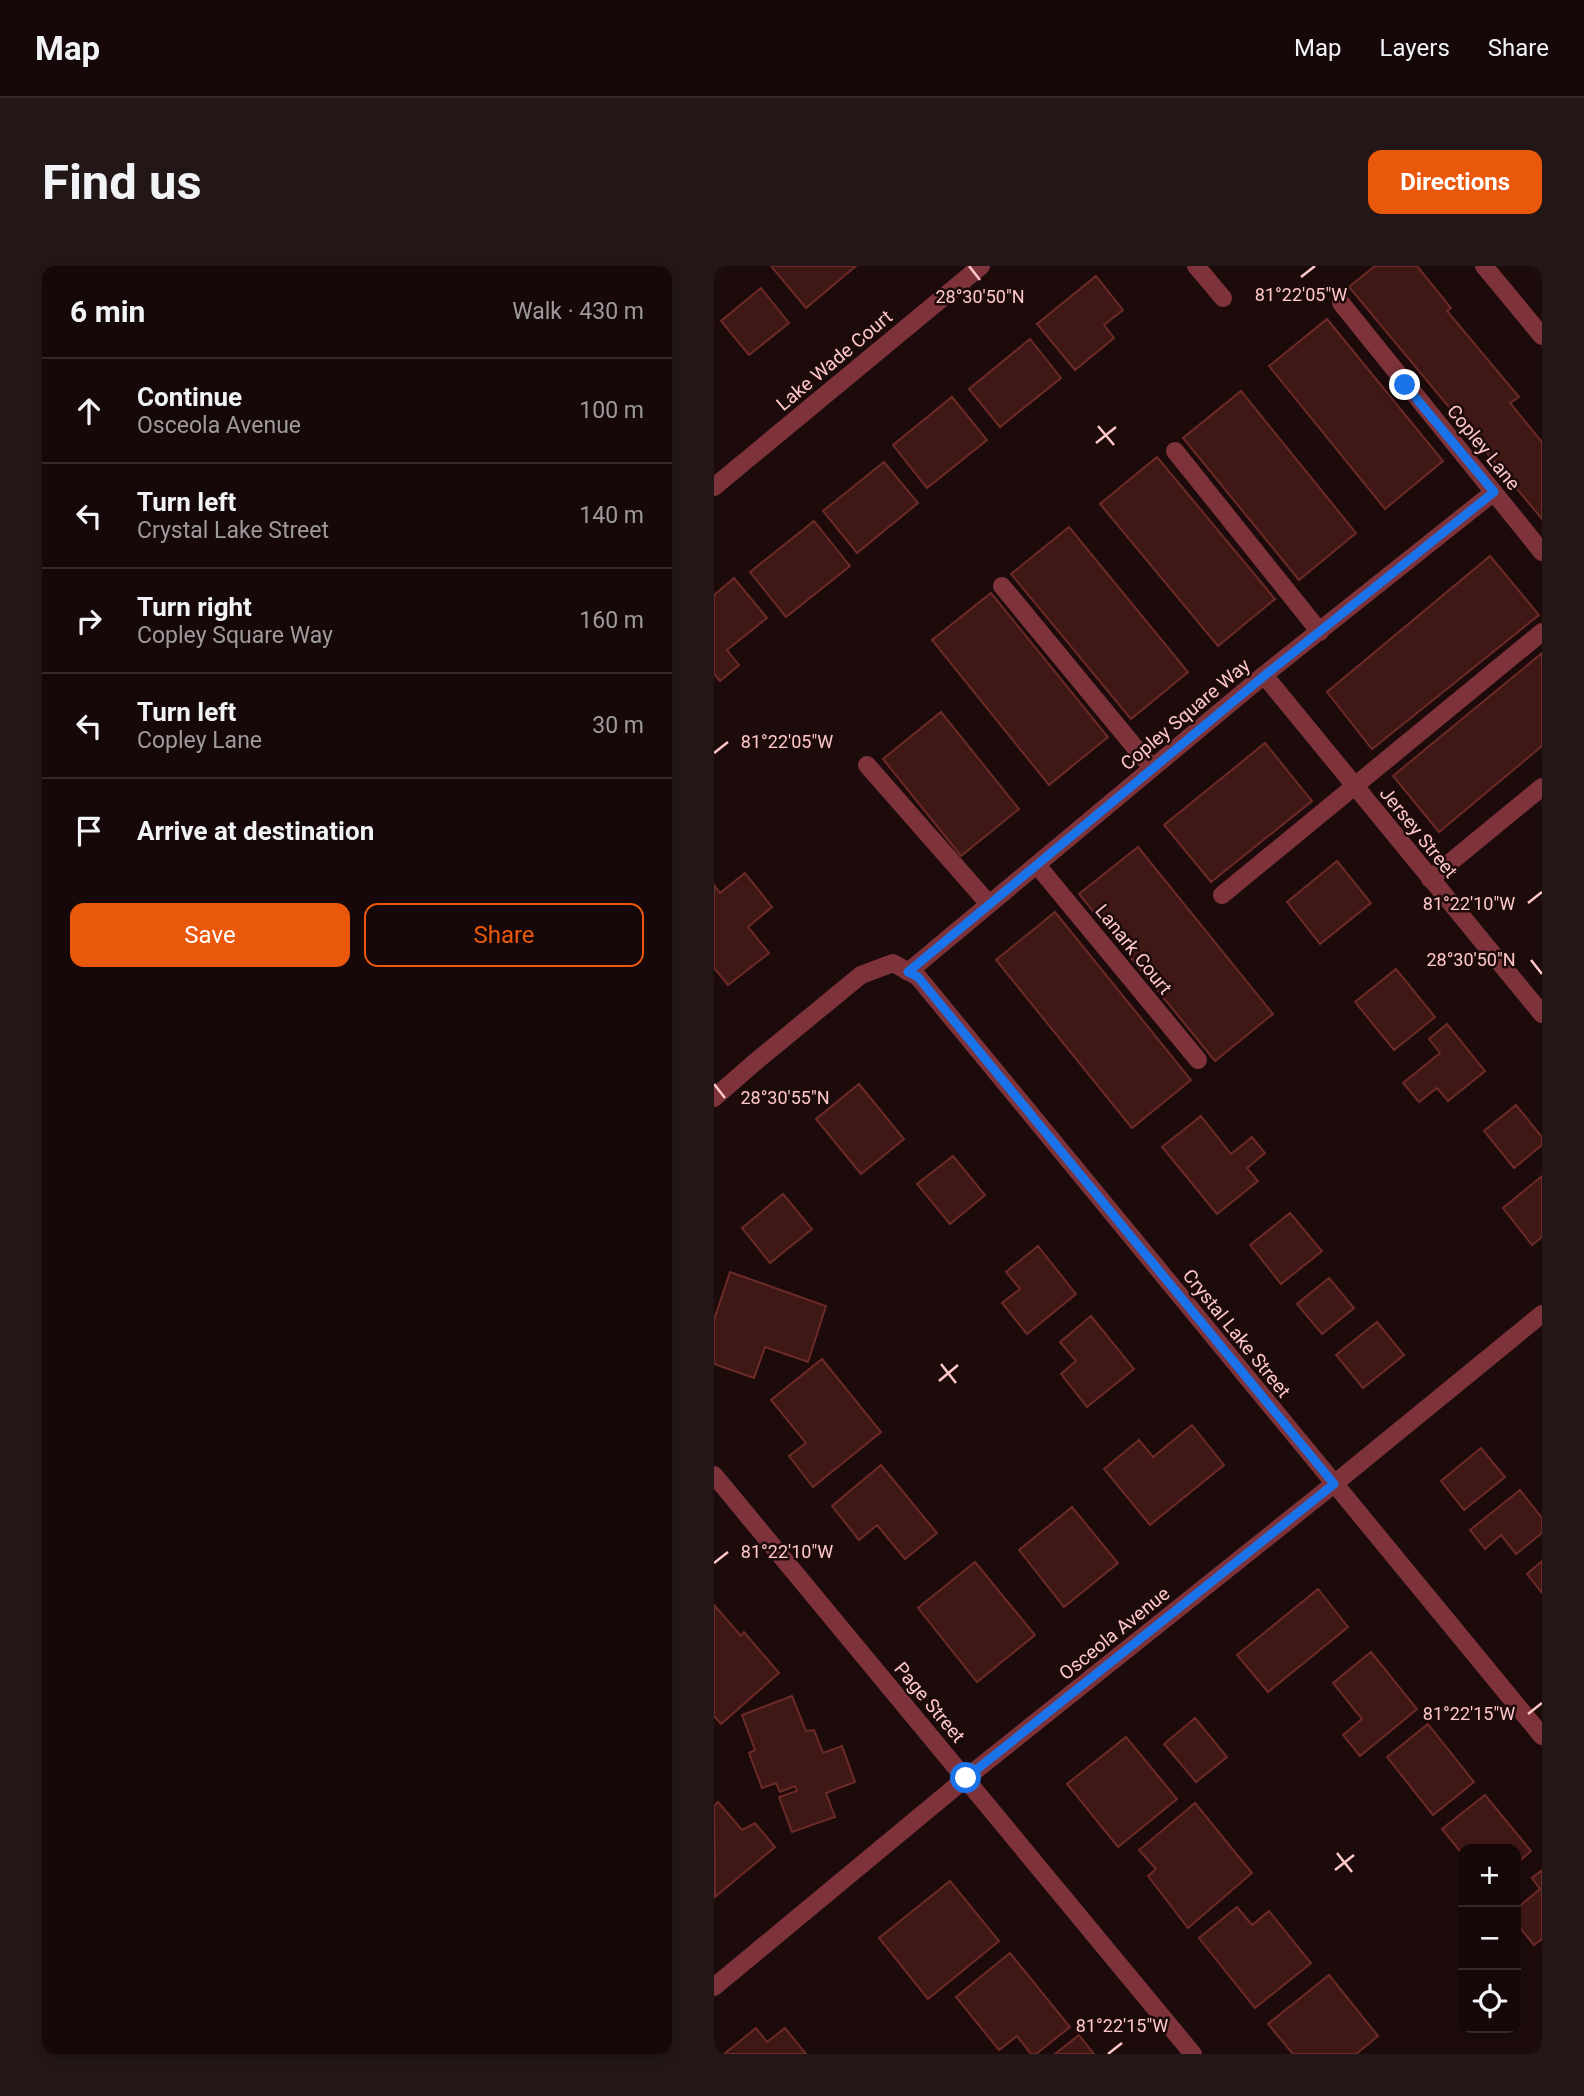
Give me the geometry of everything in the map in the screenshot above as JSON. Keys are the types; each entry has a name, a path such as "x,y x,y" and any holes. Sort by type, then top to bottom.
{"street":[{"name":"Lake Wade Court","path":"714,487 981,266"},
{"path":"1196,266 1223,298"},
{"path":"1484,266 1542,336"},
{"name":"Copley Lane","path":"1341,303 1542,552"},
{"path":"1175,451 1320,632"},
{"name":"Copley Square Way","path":"714,1098 861,975 900,967 989,904 1264,676 1494,492"},
{"path":"1002,586 1152,768"},
{"path":"1223,895 1542,632"},
{"name":"Jersey Street","path":"1264,676 1542,1014"},
{"path":"867,765 989,904"},
{"path":"1430,879 1542,787"},
{"name":"Lanark Court","path":"1037,865 1198,1060"},
{"name":"Crystal Lake Street","path":"900,967 918,977 1542,1736"},
{"name":"Osceola Avenue","path":"714,1987 966,1778 1542,1314"},
{"name":"Page Street","path":"714,1475 1193,2054"}],"building":[{"path":"771,266 856,266 806,308"},
{"path":"1375,266 1417,266 1451,308 1447,311 1519,397 1510,403 1542,442 1542,519 1349,287"},
{"path":"1096,276 1123,310 1104,325 1114,338 1075,370 1037,324"},
{"path":"761,288 789,323 749,355 721,321"},
{"path":"1327,319 1443,461 1385,509 1269,366"},
{"path":"1030,339 1061,378 1000,427 969,389"},
{"path":"1241,391 1356,533 1299,580 1183,438"},
{"path":"952,397 987,440 927,488 893,445"},
{"path":"1157,457 1275,599 1218,646 1100,504"},
{"path":"884,462 918,503 857,553 823,511"},
{"path":"814,521 850,566 786,617 750,572"},
{"path":"1069,527 1188,672 1131,719 1011,574"},
{"path":"1490,556 1539,615 1372,749 1327,692"},
{"path":"734,578 767,618 727,650 739,665 720,681 714,674 714,595"},
{"path":"991,593 1108,737 1049,785 932,640"},
{"path":"1542,653 1542,746 1439,832 1393,776"},
{"path":"941,712 1019,809 961,856 883,759"},
{"path":"1265,743 1312,801 1211,882 1164,825"},
{"path":"1138,847 1273,1014 1215,1061 1079,894"},
{"path":"1337,861 1371,903 1320,944 1287,902"},
{"path":"745,873 772,907 748,927 769,953 728,985 714,968 714,885 720,893"},
{"path":"1055,912 1191,1080 1132,1128 996,960"},
{"path":"1396,969 1435,1017 1394,1050 1355,1002"},
{"path":"1447,1024 1485,1071 1448,1101 1437,1088 1419,1102 1403,1083 1440,1053 1429,1039"},
{"path":"859,1084 904,1139 861,1174 816,1119"},
{"path":"1516,1105 1542,1137 1542,1145 1514,1168 1484,1131"},
{"path":"1201,1116 1231,1154 1252,1137 1265,1153 1247,1168 1258,1181 1217,1214 1162,1147"},
{"path":"953,1156 985,1195 950,1224 917,1184"},
{"path":"1542,1176 1542,1237 1532,1245 1503,1208"},
{"path":"783,1194 812,1229 770,1263 742,1228"},
{"path":"1290,1213 1322,1251 1281,1284 1250,1245"},
{"path":"1038,1246 1076,1294 1027,1334 1002,1303 1020,1289 1006,1272"},
{"path":"730,1272 826,1306 808,1362 765,1347 754,1378 714,1364 714,1320"},
{"path":"1329,1278 1354,1308 1322,1334 1297,1304"},
{"path":"1091,1316 1134,1369 1087,1407 1061,1374 1076,1361 1060,1342"},
{"path":"1377,1322 1404,1355 1363,1388 1336,1355"},
{"path":"822,1359 881,1432 813,1487 789,1456 806,1443 771,1400"},
{"path":"1192,1425 1224,1465 1150,1525 1104,1469 1139,1440 1153,1457"},
{"path":"1481,1448 1505,1477 1464,1510 1441,1481"},
{"path":"881,1465 937,1533 905,1559 877,1525 859,1540 832,1506"},
{"path":"1520,1490 1542,1518 1542,1533 1516,1554 1501,1535 1485,1549 1470,1530"},
{"path":"1072,1507 1118,1563 1064,1607 1019,1550"},
{"path":"1542,1561 1542,1593 1527,1574"},
{"path":"975,1562 1035,1635 977,1682 918,1608"},
{"path":"1318,1589 1348,1627 1268,1692 1237,1655"},
{"path":"714,1605 741,1636 744,1632 779,1673 721,1724 714,1716"},
{"path":"1371,1652 1417,1709 1360,1756 1343,1735 1362,1719 1333,1683"},
{"path":"792,1696 806,1731 814,1730 823,1753 842,1746 855,1782 826,1793 835,1817 792,1832 779,1797 797,1791 795,1786 780,1792 776,1783 762,1788 749,1753 755,1750 742,1715"},
{"path":"1195,1718 1227,1757 1196,1782 1164,1744"},
{"path":"1428,1724 1474,1782 1433,1815 1387,1757"},
{"path":"1126,1737 1177,1799 1118,1847 1067,1784"},
{"path":"1485,1795 1531,1851 1521,1860 1521,1844 1458,1844 1458,1849 1442,1829"},
{"path":"718,1802 742,1830 755,1823 775,1847 715,1897 714,1806"},
{"path":"1195,1803 1252,1873 1188,1928 1148,1876 1156,1869 1139,1850"},
{"path":"1542,1870 1542,1939 1534,1945 1521,1929 1521,1905 1540,1889 1532,1878"},
{"path":"950,1881 999,1941 928,1999 879,1938"},
{"path":"1237,1907 1252,1925 1269,1911 1311,1963 1255,2008 1199,1938"},
{"path":"1010,1953 1070,2027 1036,2054 1031,2054 1017,2036 999,2050 956,1997"},
{"path":"1329,1975 1378,2036 1356,2054 1293,2054 1268,2024"},
{"path":"756,2028 767,2042 785,2028 806,2054 724,2054"},
{"path":"1079,2035 1094,2054 1055,2054"}],"route":[{"path":"966,1778 1334,1484 918,977 908,972 1264,676 1494,492 1405,385"}]}
